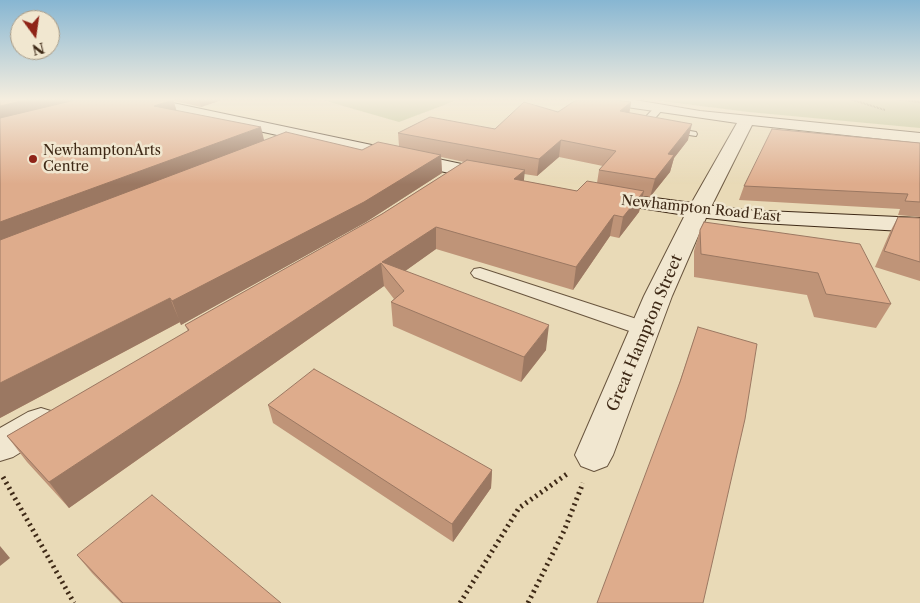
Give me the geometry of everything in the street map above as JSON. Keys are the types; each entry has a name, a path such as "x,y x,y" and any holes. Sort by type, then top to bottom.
{"street":[{"path":"261,127 505,179"},
{"name":"Great Hampton Street","path":"594,455 658,296 698,211 743,127"},
{"path":"809,127 920,138"},
{"path":"276,148 303,136"},
{"path":"431,192 463,170"},
{"name":"Newhampton Road East","path":"586,194 698,211 802,220 920,225"},
{"path":"0,446 60,411"}],"lane":[{"path":"650,127 692,134"},
{"path":"480,273 645,329"}],"path":[{"path":"460,603 519,508 594,455"},
{"path":"528,603 564,531 594,455"},
{"path":"0,473 74,603"}],"building":[{"path":"0,127 261,127 0,222"},
{"path":"410,127 485,127 495,129 497,127 689,127 668,154 674,155 655,179 599,170 616,151 561,140 539,159 398,133"},
{"path":"772,129 920,143 920,202 905,201 908,194 744,186"},
{"path":"286,132 362,150 378,142 441,155 364,202 172,301 170,298 0,383 0,240"},
{"path":"467,160 525,170 514,179 577,191 587,181 644,191 623,217 614,215 576,267 436,227 382,262 549,325 524,357 391,302 404,291 381,263 49,482 7,436 189,330 185,325 382,214"},
{"path":"898,217 920,218 920,262 884,251"},
{"path":"704,222 860,244 891,304 826,294 818,273 701,254 700,230"},
{"path":"698,327 757,344 745,419 703,603 597,603 680,382"},
{"path":"314,369 492,470 452,524 268,405"},
{"path":"152,495 281,603 123,603 77,555"}],"place":[{"name":"NewhamptonArts Centre","path":"33,159"}]}
